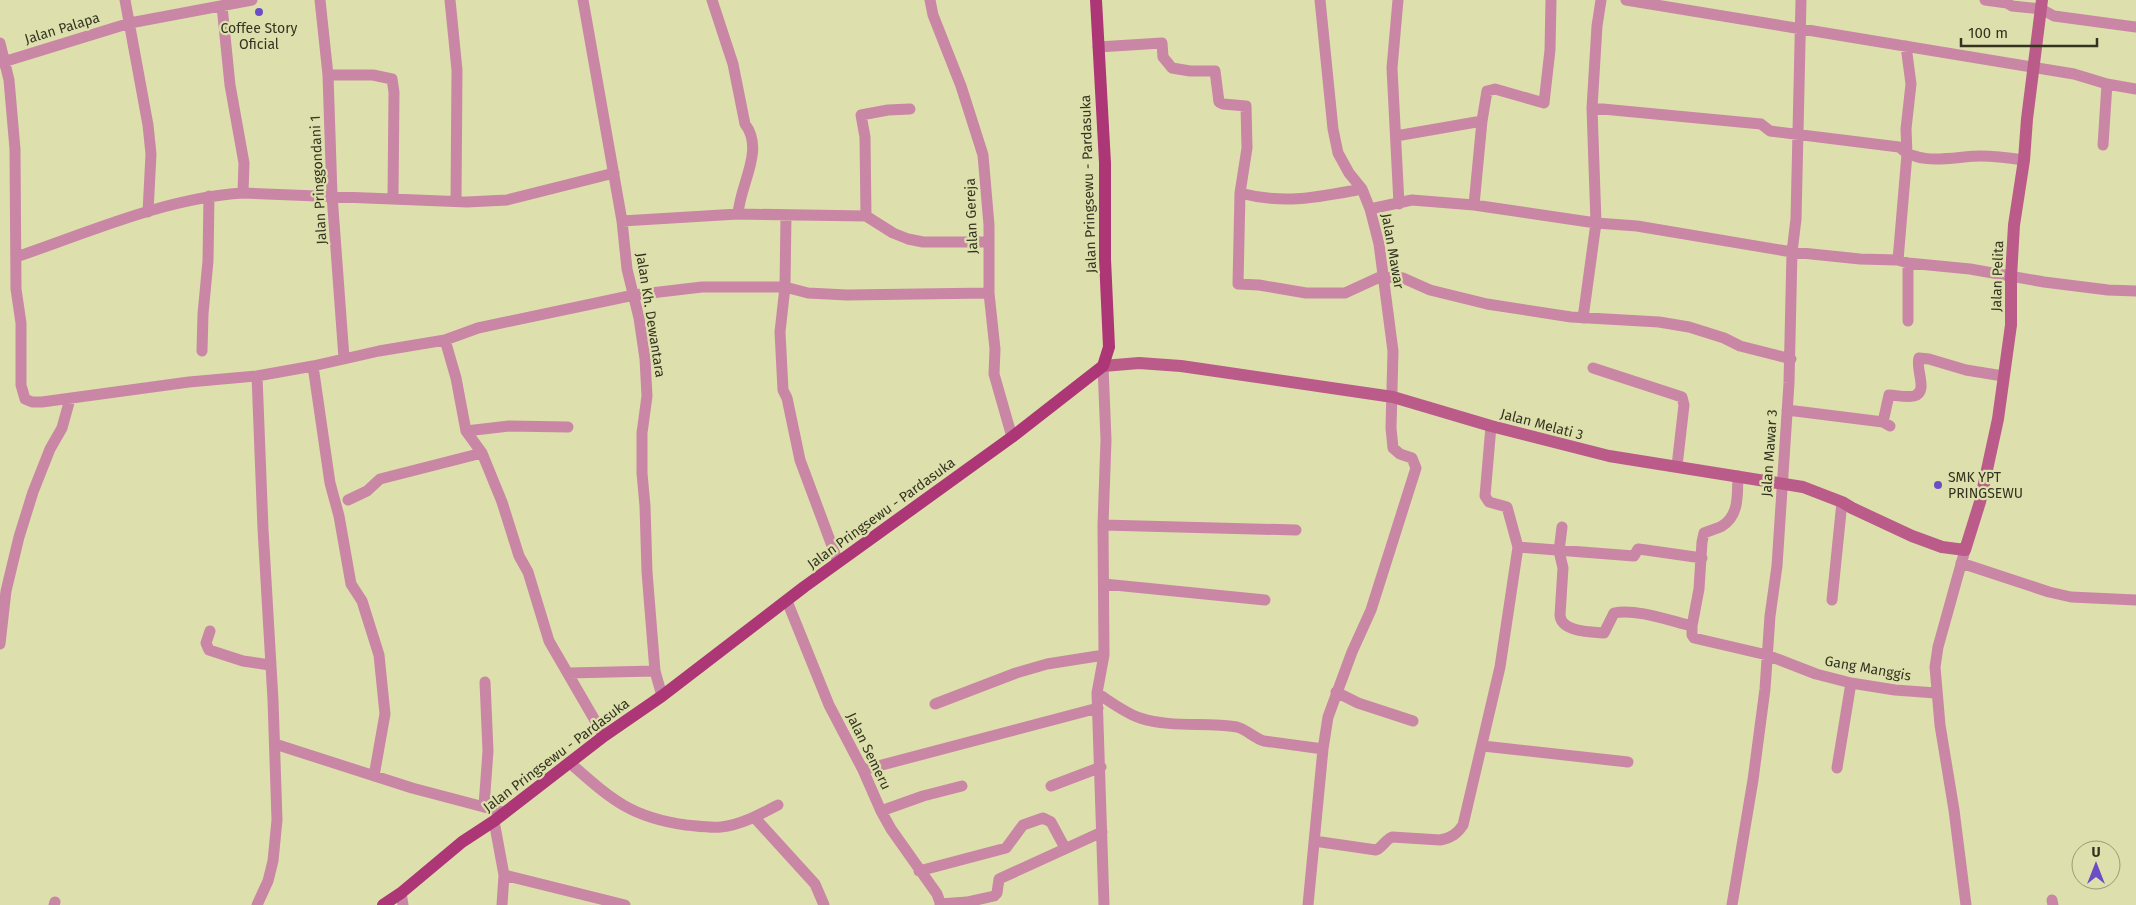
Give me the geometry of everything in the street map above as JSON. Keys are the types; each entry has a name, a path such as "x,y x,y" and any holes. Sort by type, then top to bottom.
{"main road":[{"name":"Jalan Pringsewu - Pardasuka","path":"383,905 402,899 454,848 499,817 604,736 662,696 838,562 1012,437 1102,366 1109,346 1105,259 1105,163 1096,0"}],"street":[{"path":"124,0 130,23 151,154 148,212"},
{"name":"Jalan Palapa","path":"2,62 130,23 247,0"},
{"name":"Jalan Pringgondani 1","path":"320,0 328,75 332,195 344,358"},
{"path":"450,0 457,70 456,200"},
{"name":"Jalan Kh. Dewantara","path":"583,0 622,220 627,269 634,295 646,378 647,396 642,433 642,473 647,572 656,672 662,696"},
{"path":"712,0 733,64 745,124 750,130 754,142 751,169 741,191 738,214"},
{"name":"Jalan Gereja","path":"930,0 933,15 961,86 983,155 989,225 989,293 995,349 994,374 1012,437"},
{"name":"Jalan Mawar","path":"1320,0 1332,120 1338,153 1349,173 1362,189 1370,209 1379,244 1393,351 1391,428 1393,448 1400,454 1412,458 1416,468 1371,610 1336,692"},
{"path":"1398,0 1392,68 1399,204"},
{"path":"1474,204 1482,120 1487,91 1495,89 1544,102 1550,50 1551,0"},
{"path":"1582,318 1596,223 1592,108 1597,26 1601,0"},
{"path":"1626,0 1692,6 1809,30 2074,74 2107,84 2136,89"},
{"name":"Jalan Mawar 3","path":"1732,905 1753,780 1765,689 1777,566 1790,359 1792,252 1796,220 1801,0"},
{"path":"1984,0 2007,2 2012,6 2041,5 2054,16 2136,27"},
{"name":"Jalan Pelita","path":"1965,550 1980,502 1998,419 2011,325 2010,277 2014,225 2024,160 2041,5"},
{"path":"222,6 230,85 244,163 243,193"},
{"path":"1098,47 1162,43 1163,57 1172,68 1190,71 1215,71 1219,102 1223,104 1243,104 1246,106 1247,148 1240,193 1238,284 1259,285 1306,293 1345,294 1382,276 1403,278 1430,290 1479,303 1582,318 1659,322 1689,327 1724,338 1740,346 1790,359"},
{"path":"0,44 2,62 9,80 15,149 16,289 22,323 21,385 25,399 32,402 70,399 189,382 257,376 445,340 478,328 634,295 702,288 785,287 808,293 847,296 989,293"},
{"path":"1906,46 1911,84 1906,130 1907,154 1903,262 1908,321"},
{"path":"328,75 373,75 392,79 394,92 393,198"},
{"path":"2103,145 2107,84"},
{"path":"1592,108 1758,124 1765,126 1768,130 1899,147 1907,154 1928,159 1982,156 2024,160"},
{"path":"866,216 864,137 861,115 888,110 910,109"},
{"path":"1396,136 1482,120"},
{"path":"16,257 148,212 209,196 243,193 332,195 467,202 507,200 614,173"},
{"path":"1240,193 1290,201 1362,189"},
{"path":"202,351 208,262 209,196"},
{"path":"1370,209 1412,200 1474,204 1596,223 1637,226 1792,252 1970,269 2010,277 2108,290 2136,291"},
{"path":"622,220 738,214 866,216 888,230 923,242 988,242"},
{"path":"786,215 785,287 780,332 783,390 787,398 800,460 838,562"},
{"path":"445,340 456,378 466,430 482,453 502,502 519,556 528,572 549,641 604,736"},
{"path":"1787,410 1887,424 1889,396 1913,396 1920,392 1922,388 1917,365 1918,360 1922,357 1966,370 2003,376"},
{"name":"Jalan Melati 3","path":"1102,366 1139,364 1181,366 1393,397 1491,426 1609,456 1803,487 1842,502 1912,536 1942,547 1965,550"},
{"path":"313,366 330,483 339,516 351,584 362,601 379,655 385,714 374,776"},
{"path":"1102,366 1106,440 1103,525 1104,655 1097,693 1101,767 1104,905"},
{"path":"1593,368 1682,397 1684,405 1677,466"},
{"path":"257,376 262,529 275,744 277,820 276,844 268,881 257,905"},
{"path":"0,644 6,591 19,537 33,492 50,449 62,428 70,399"},
{"path":"466,430 509,426 568,427"},
{"path":"1314,841 1370,850 1381,848 1392,837 1440,840 1458,833 1463,825 1500,667 1518,546 1507,507 1489,502 1485,496 1491,426"},
{"path":"348,500 367,491 380,480 482,453"},
{"path":"1562,528 1559,551 1563,568 1560,621 1564,625 1585,631 1604,633 1614,613 1620,612 1649,616 1692,626 1699,589 1704,533 1722,526 1732,517 1736,508 1738,476"},
{"path":"1832,600 1842,502"},
{"path":"1103,525 1296,530"},
{"path":"1518,546 1634,556 1638,549 1702,558"},
{"path":"1965,550 1938,647 1935,667 1936,693 1966,905"},
{"path":"1962,563 2049,592 2071,597 2136,600"},
{"path":"1104,584 1265,600"},
{"name":"Jalan Semeru","path":"787,601 829,705 863,770 881,811 937,894 940,904"},
{"name":"Gang Manggis","path":"1692,626 1694,638 1767,656 1816,674 1851,683 1895,690 1936,693"},
{"path":"210,631 206,643 209,650 243,661 270,665"},
{"path":"935,704 1016,673 1047,664 1104,655"},
{"path":"569,673 656,672"},
{"path":"484,806 488,751 485,682"},
{"path":"1837,768 1851,683"},
{"path":"1308,905 1323,749 1328,717 1336,692 1358,703 1413,721"},
{"path":"1097,693 1141,719 1170,724 1238,728 1264,741 1323,749"},
{"path":"863,770 1098,708"},
{"path":"275,744 412,788 484,806 499,817 504,875 502,905"},
{"path":"1483,746 1628,762"},
{"path":"570,762 605,794 631,811 665,822 721,827 754,817 778,805"},
{"path":"1051,786 1101,767"},
{"path":"881,811 923,796 962,786"},
{"path":"754,817 815,884 824,905"},
{"path":"920,871 1006,848 1023,825 1044,818 1051,822 1066,848"},
{"path":"940,904 967,902 994,896 997,893 999,879 1102,832"},
{"path":"504,875 625,905"}],"place":[{"name":"Coffee Story Oficial","path":"259,12"},
{"name":"SMK YPT PRINGSEWU","path":"1938,485"}]}
